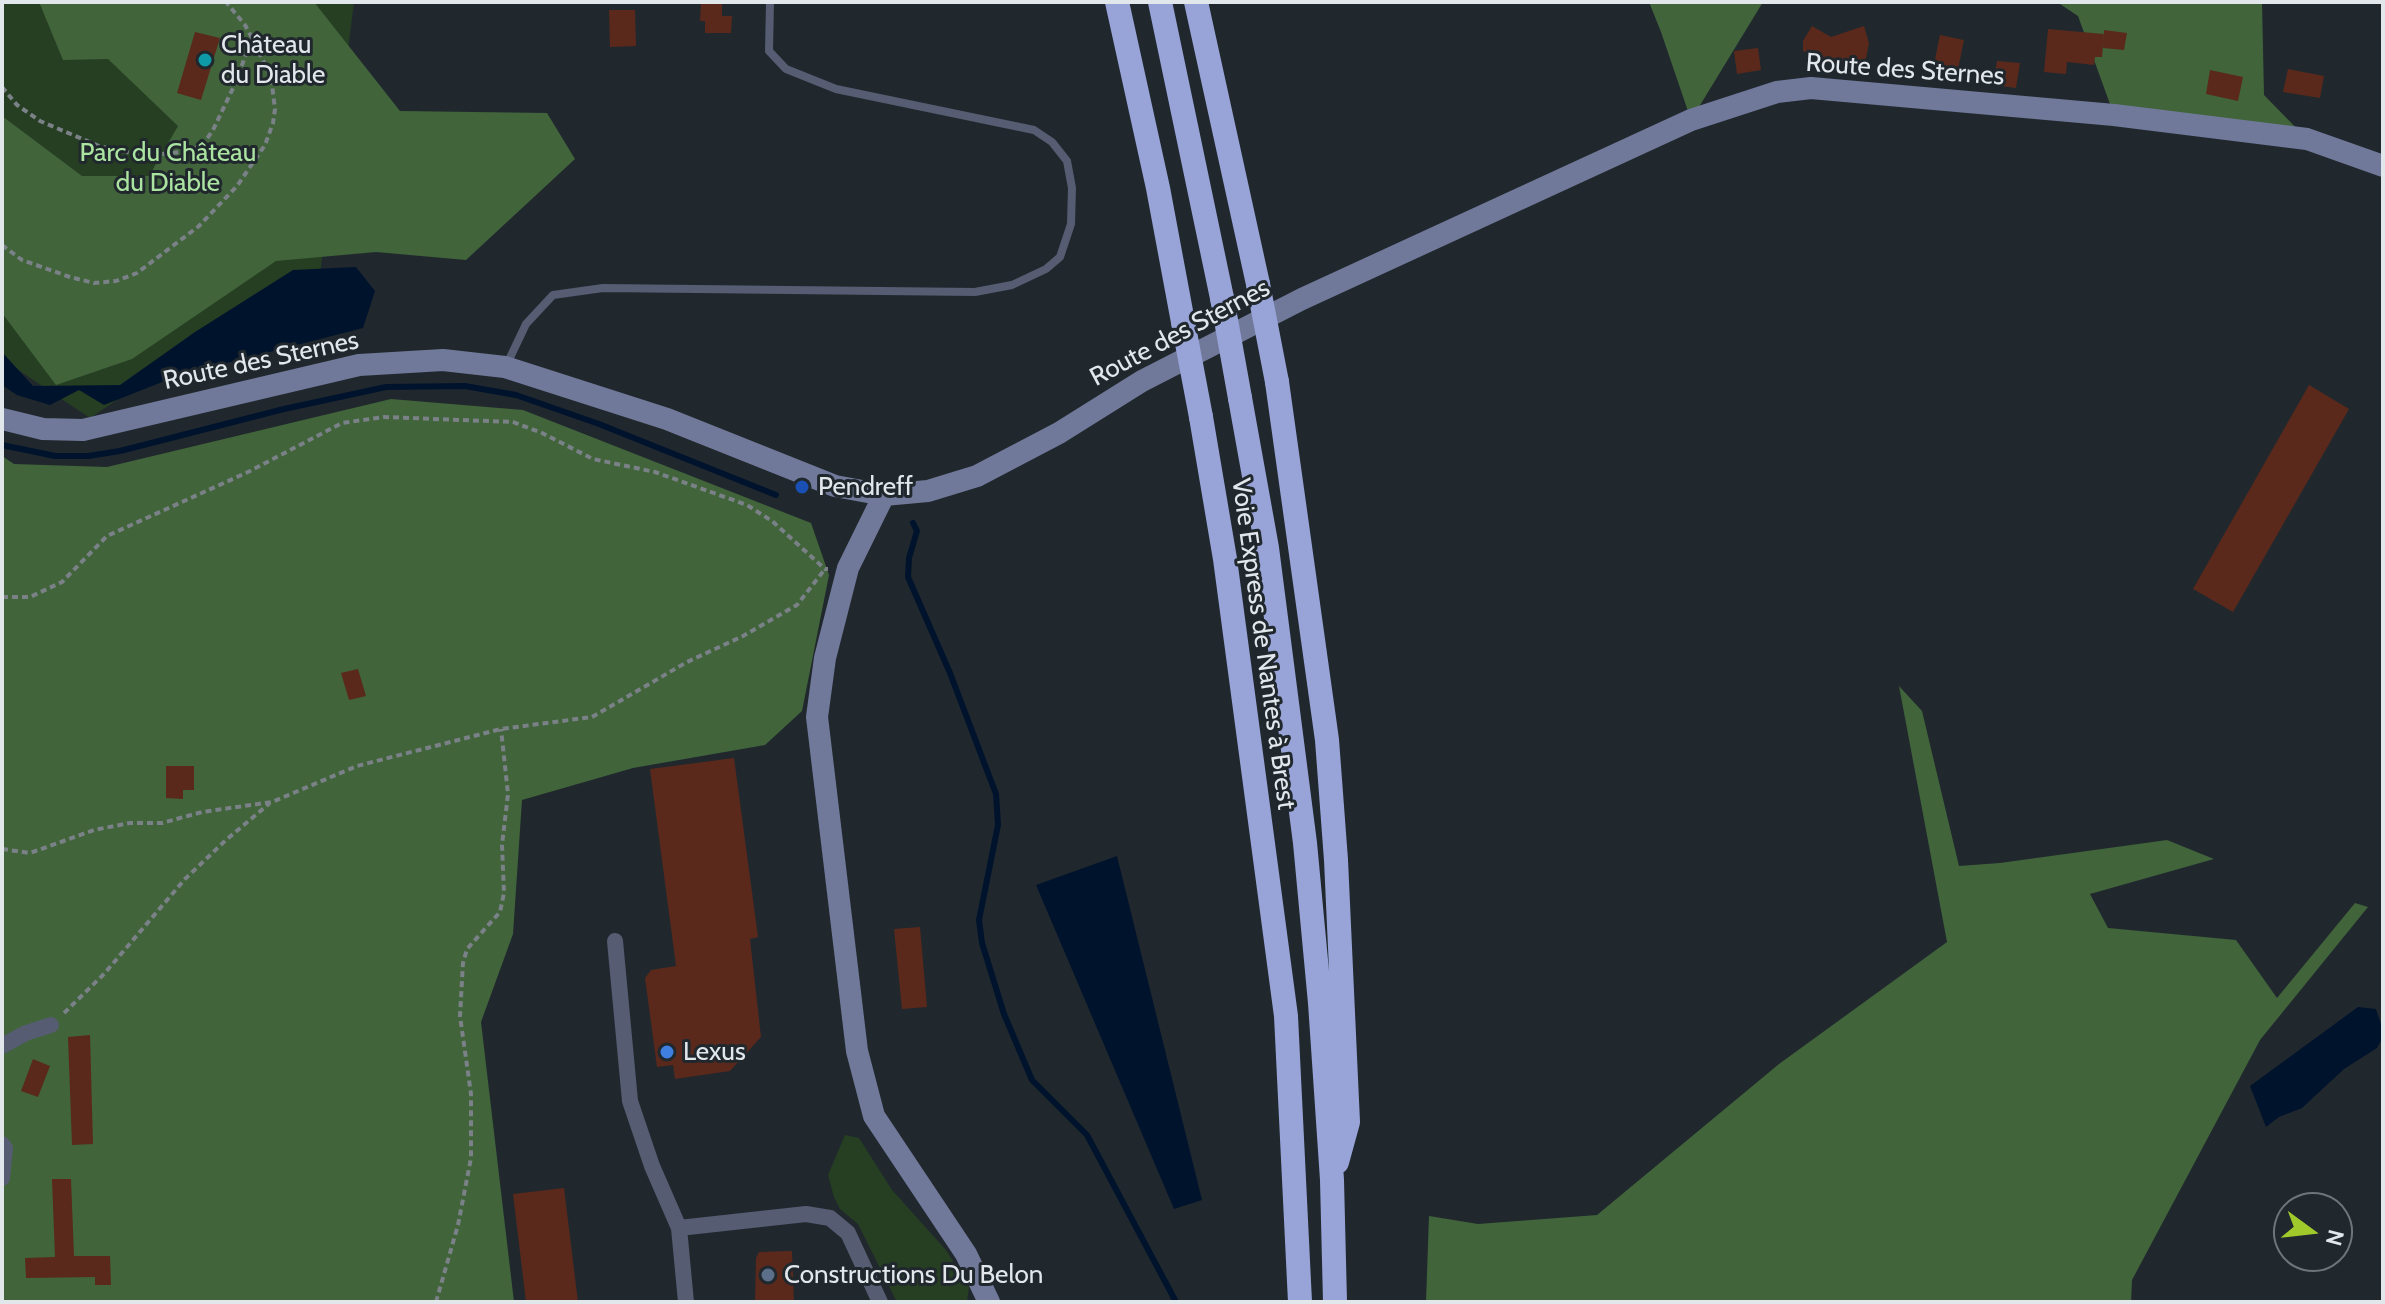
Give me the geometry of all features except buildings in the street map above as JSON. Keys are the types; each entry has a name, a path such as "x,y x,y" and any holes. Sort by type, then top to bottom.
{"highway":[{"name":"Voie Express de Nantes à Brest","path":"1117,2 1158,188 1225,559 1286,1016 1300,1302"},
{"name":"Voie Express de Nantes à Brest","path":"1160,2 1222,298 1267,548 1300,796 1320,1003 1332,1180 1335,1302"},
{"path":"1196,2 1277,382 1327,740 1348,1122 1332,1180"}],"street":[{"name":"Route des Sternes","path":"2,419 43,429 83,430 359,365 443,360 505,367 667,419 835,486 884,495 928,491 977,476 1059,433 1142,381 1302,299 1691,120 1777,92 1811,88 2129,117 2307,139 2383,166"},
{"path":"884,495 848,568 825,658 817,717 857,1051 874,1116 966,1254 989,1302"},
{"path":"615,941 630,1101 652,1166 679,1228 686,1302"},
{"path":"2,1046 26,1033 51,1025"},
{"path":"2,1144 5,1148 2,1178"},
{"path":"679,1228 806,1214 830,1218 848,1233 880,1302"}],"lane":[{"path":"505,367 526,324 553,295 603,288 975,292 1012,285 1046,269 1060,257 1071,224 1072,188 1067,161 1052,142 1034,130 836,89 786,69 769,51 770,2"}],"path":[{"path":"2,245 22,260 70,277 94,283 116,281 147,266 199,226 237,186 265,145 275,109 271,77 245,25 226,2"},
{"path":"2,87 17,105 40,121 99,146 145,156 190,151 204,143 213,130 252,38"},
{"path":"2,597 30,597 62,582 107,536 248,472 342,423 384,417 513,422 593,459 655,472 747,505 772,521 825,569 848,568"},
{"path":"2,849 30,853 94,830 130,823 162,823 202,812 272,802 357,766 501,729 592,717 687,662 743,636 797,605 825,569"},
{"path":"436,1302 458,1225 471,1158 471,1094 460,1016 463,963 467,949 500,912 504,893 502,845 508,794 501,729"},
{"path":"51,1025 104,974 185,879 272,802"}],"green space":[{"name":"Parc du Château du Diable","path":"2,2 354,2 319,282 257,306 90,418 2,359"},
{"name":"Parc du Château du Diable","path":"39,2 314,2 400,111 547,113 575,159 466,260 376,252 276,261 132,359 56,385 2,313 2,116 82,176 149,176 178,126 108,59 63,60"},
{"path":"1649,2 1763,2 1691,120 1661,32"},
{"path":"2057,2 2262,2 2264,95 2307,139 2114,115 2078,16"},
{"path":"391,399 523,410 811,523 829,575 802,711 765,745 633,768 522,800 513,934 481,1022 514,1302 2,1302 2,456 14,464 107,467"},
{"path":"1899,686 1922,711 1959,866 2167,840 2214,859 2090,894 2108,928 2236,940 2277,998 2355,903 2368,907 2260,1040 2132,1280 2131,1302 1426,1302 1429,1216 1478,1224 1597,1215 1779,1064 1947,942"},
{"path":"845,1135 859,1138 892,1190 946,1250 969,1287 967,1302 897,1302 858,1224 840,1209 834,1197 828,1175"}],"water":[{"path":"356,267 375,291 363,328 180,375 104,405 79,390 50,405 17,395 2,385 2,352 33,386 120,385 195,332 293,270"},
{"path":"1117,856 1202,1200 1174,1209 1036,885"},
{"path":"2358,1007 2376,1009 2383,1030 2377,1048 2344,1069 2302,1108 2279,1117 2266,1127 2250,1086"}],"waterway":[{"path":"2,445 55,456 88,456 386,387 465,386 516,395 599,424 776,495"},
{"path":"913,523 917,531 909,558 908,577 950,673 996,794 998,825 979,920 982,943 1004,1014 1032,1080 1087,1135 1176,1302"}],"place":[{"name":"Château du Diable","path":"205,60"},
{"name":"Pendreff","path":"802,487"},
{"name":"Lexus","path":"667,1052"},
{"name":"Constructions Du Belon","path":"768,1275"}]}
